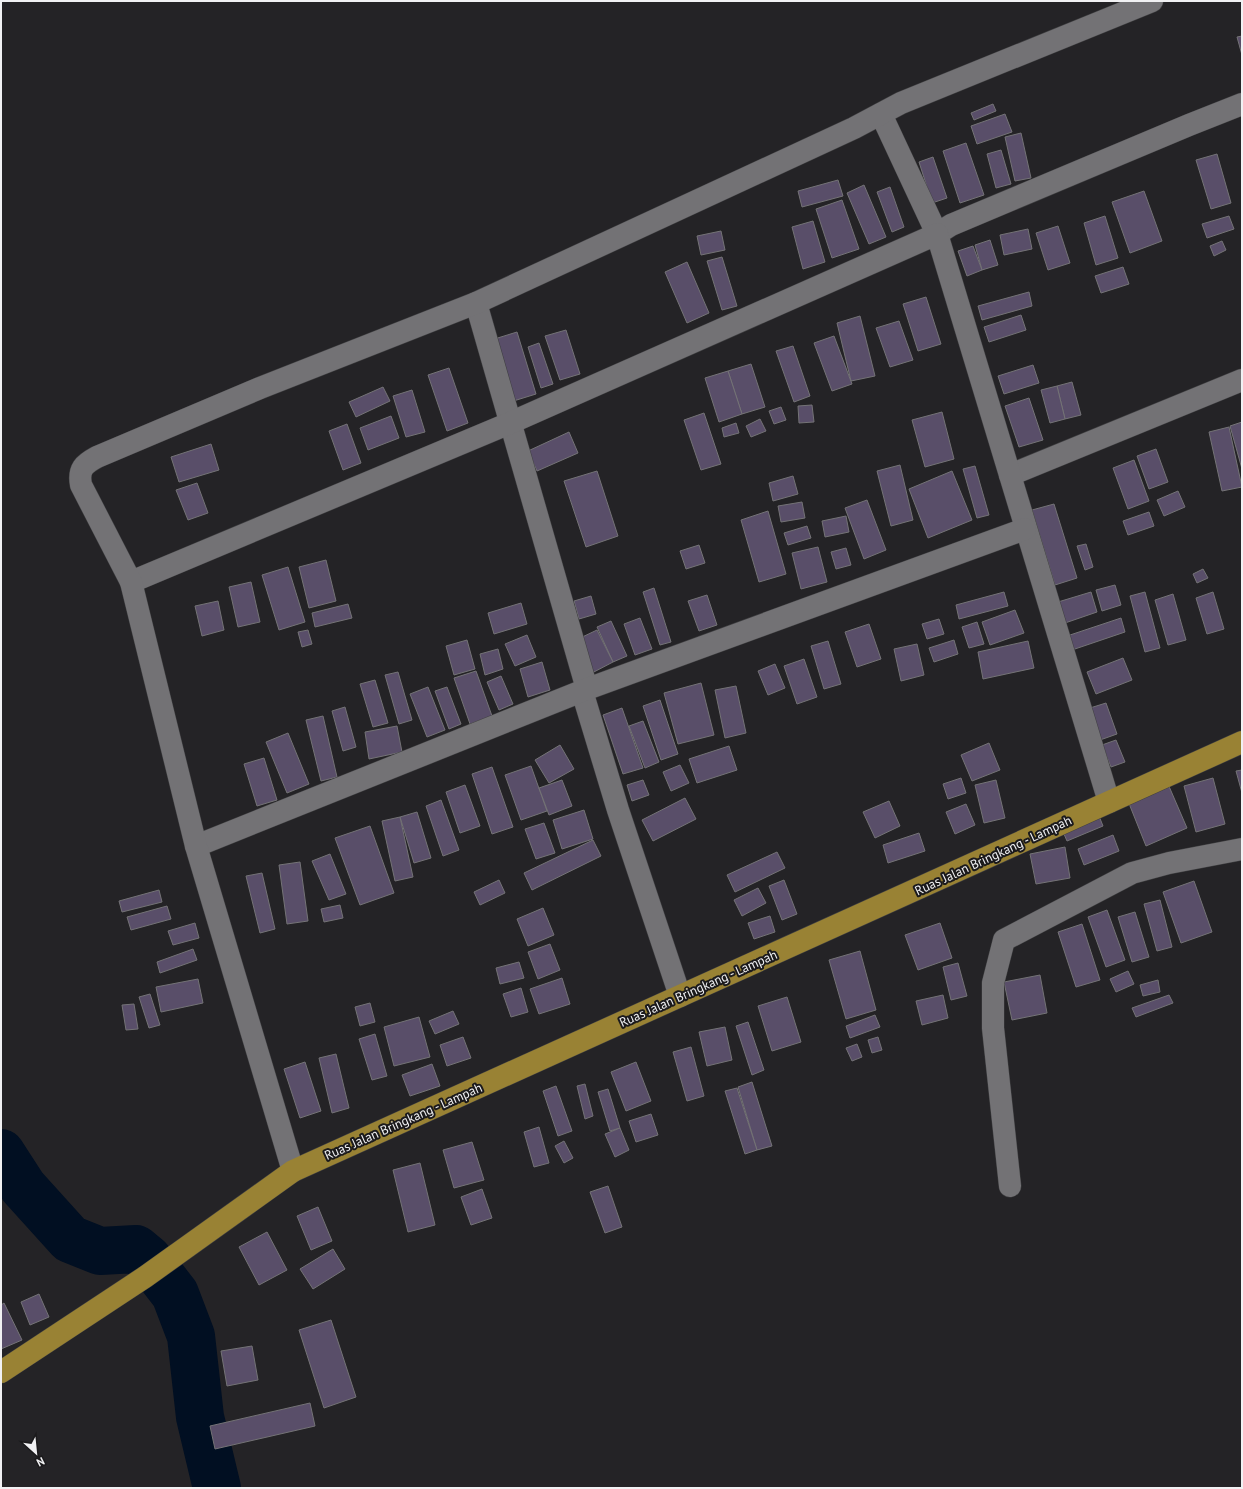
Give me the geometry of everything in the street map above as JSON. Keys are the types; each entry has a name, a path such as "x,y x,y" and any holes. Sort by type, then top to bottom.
{"main road":[{"name":"Ruas Jalan Bringkang - Lampah","path":"1,1372 145,1277 293,1170 1242,742"}],"street":[{"path":"293,1170 196,846 131,582 81,485 79,476 81,469 88,462 260,388 476,303 921,94 1152,1"},
{"path":"131,582 510,423 937,234 958,222 1181,128 1242,104"},
{"path":"881,114 937,234 1025,529 1109,802"},
{"path":"476,303 510,423 553,565 618,810 680,996"},
{"path":"1010,475 1242,380"},
{"path":"196,846 585,690 1025,529"},
{"path":"1010,1186 993,1028 993,983 1004,940 1132,873 1169,863 1242,849"}],"building":[{"path":"1242,36 1242,55 1237,37"},
{"path":"993,104 996,111 974,120 971,113"},
{"path":"1005,114 1012,132 977,144 971,126"},
{"path":"1021,133 1031,178 1015,181 1005,137"},
{"path":"966,143 984,195 960,203 943,151"},
{"path":"1001,150 1011,184 996,188 987,154"},
{"path":"1217,154 1231,203 1211,209 1196,160"},
{"path":"933,157 947,198 932,203 919,162"},
{"path":"838,180 843,196 802,207 798,191"},
{"path":"864,185 886,237 869,244 847,193"},
{"path":"890,187 904,227 892,232 877,192"},
{"path":"1144,191 1162,241 1130,253 1112,202"},
{"path":"842,200 859,249 832,258 816,209"},
{"path":"1105,216 1118,258 1096,265 1084,223"},
{"path":"1229,216 1234,229 1207,238 1202,224"},
{"path":"813,221 825,262 803,269 792,227"},
{"path":"1058,226 1070,263 1048,270 1036,233"},
{"path":"1028,229 1032,249 1004,255 1000,235"},
{"path":"721,231 725,250 701,255 697,236"},
{"path":"990,240 998,265 982,270 975,245"},
{"path":"1222,241 1226,250 1214,256 1210,246"},
{"path":"973,246 982,270 967,276 958,251"},
{"path":"722,257 737,306 722,310 707,261"},
{"path":"687,262 709,313 687,323 665,272"},
{"path":"1123,267 1129,284 1101,293 1095,276"},
{"path":"1029,292 1032,306 982,320 978,306"},
{"path":"926,297 941,344 918,351 903,304"},
{"path":"1021,315 1026,330 989,342 984,327"},
{"path":"860,316 875,376 851,381 837,323"},
{"path":"899,321 913,360 890,367 876,328"},
{"path":"566,330 580,374 560,380 545,336"},
{"path":"517,332 536,394 507,403 488,341"},
{"path":"834,336 852,384 832,391 814,343"},
{"path":"539,343 553,384 541,388 528,347"},
{"path":"793,346 810,396 794,402 776,351"},
{"path":"751,364 765,407 742,414 728,371"},
{"path":"1033,365 1039,383 1004,394 998,376"},
{"path":"449,368 468,423 447,431 428,375"},
{"path":"728,371 742,414 719,422 705,378"},
{"path":"1072,382 1081,415 1065,419 1057,386"},
{"path":"1057,386 1065,419 1050,423 1041,390"},
{"path":"383,387 390,401 356,417 349,402"},
{"path":"412,390 425,432 406,437 393,396"},
{"path":"1029,398 1043,440 1019,447 1005,406"},
{"path":"812,405 814,422 799,423 798,406"},
{"path":"781,407 786,420 774,424 769,411"},
{"path":"942,412 954,459 925,467 912,420"},
{"path":"704,413 721,464 701,470 684,420"},
{"path":"391,416 399,438 368,450 360,428"},
{"path":"760,419 766,431 751,437 746,426"},
{"path":"1242,422 1242,469 1230,426"},
{"path":"736,423 739,433 724,437 722,428"},
{"path":"347,424 361,463 343,470 329,431"},
{"path":"1229,427 1242,487 1222,491 1209,432"},
{"path":"569,432 578,453 537,471 528,451"},
{"path":"211,444 219,470 179,482 171,457"},
{"path":"1156,449 1168,482 1149,489 1137,456"},
{"path":"1134,460 1149,501 1128,509 1113,468"},
{"path":"900,465 913,520 891,526 877,471"},
{"path":"975,466 989,515 977,518 963,469"},
{"path":"597,471 618,536 586,547 564,481"},
{"path":"952,471 972,520 928,538 909,489"},
{"path":"793,476 798,494 773,501 769,483"},
{"path":"197,483 208,513 188,520 176,490"},
{"path":"1178,491 1185,507 1164,516 1157,500"},
{"path":"867,500 886,550 864,559 845,508"},
{"path":"802,502 805,518 781,522 778,506"},
{"path":"1054,504 1077,578 1055,585 1032,510"},
{"path":"768,511 786,574 759,582 741,520"},
{"path":"1149,512 1154,526 1128,535 1123,521"},
{"path":"846,516 849,532 825,537 822,521"},
{"path":"807,526 811,538 788,545 784,533"},
{"path":"1086,544 1093,567 1085,570 1077,546"},
{"path":"699,545 705,563 686,569 680,551"},
{"path":"818,547 827,582 801,589 792,553"},
{"path":"846,548 851,565 836,569 831,552"},
{"path":"326,560 336,601 309,608 299,567"},
{"path":"288,567 305,622 279,630 262,575"},
{"path":"1203,569 1208,578 1197,583 1193,574"},
{"path":"251,582 260,622 238,627 229,587"},
{"path":"1115,585 1121,605 1102,611 1096,590"},
{"path":"654,588 671,642 660,645 643,592"},
{"path":"1004,592 1008,606 959,619 956,605"},
{"path":"1091,592 1097,612 1065,623 1058,602"},
{"path":"1145,592 1160,648 1145,652 1130,596"},
{"path":"1213,592 1224,629 1207,634 1196,598"},
{"path":"1173,594 1186,640 1168,645 1155,600"},
{"path":"707,595 717,625 699,631 688,601"},
{"path":"591,596 596,614 579,619 574,601"},
{"path":"218,601 224,630 202,636 195,606"},
{"path":"521,603 527,624 494,634 488,613"},
{"path":"348,604 352,618 315,627 312,613"},
{"path":"1015,610 1024,633 990,645 982,622"},
{"path":"640,618 652,649 635,655 624,624"},
{"path":"1121,618 1125,632 1069,651 1064,637"},
{"path":"939,619 944,634 927,639 922,624"},
{"path":"611,621 627,656 613,662 597,627"},
{"path":"977,622 984,644 969,648 962,627"},
{"path":"869,624 881,659 857,667 845,632"},
{"path":"308,630 312,644 302,647 298,632"},
{"path":"597,630 613,662 590,674 576,640"},
{"path":"527,635 536,657 515,666 505,644"},
{"path":"467,640 475,669 454,675 446,646"},
{"path":"954,640 958,654 934,662 929,648"},
{"path":"828,641 841,684 824,689 811,646"},
{"path":"1028,641 1034,668 983,679 978,652"},
{"path":"917,644 924,675 901,681 894,649"},
{"path":"498,649 503,669 485,675 480,654"},
{"path":"1123,658 1132,680 1096,694 1087,672"},
{"path":"804,659 817,697 797,704 784,666"},
{"path":"542,662 550,690 528,697 520,669"},
{"path":"775,664 785,688 768,695 758,671"},
{"path":"476,671 492,716 470,724 454,678"},
{"path":"398,672 412,720 399,724 385,675"},
{"path":"501,676 513,704 499,710 487,682"},
{"path":"375,680 388,723 373,727 360,684"},
{"path":"701,683 714,735 678,744 664,693"},
{"path":"736,686 746,733 725,738 715,690"},
{"path":"428,687 445,730 427,737 410,694"},
{"path":"447,687 461,724 449,729 435,691"},
{"path":"660,700 678,754 661,760 643,706"},
{"path":"1106,703 1117,734 1100,740 1090,708"},
{"path":"345,707 356,747 343,751 332,711"},
{"path":"622,708 643,768 623,774 603,715"},
{"path":"323,716 337,777 321,781 306,720"},
{"path":"643,721 659,762 645,768 629,726"},
{"path":"397,726 402,752 369,759 365,732"},
{"path":"288,733 309,784 287,793 266,742"},
{"path":"1116,740 1125,762 1111,767 1102,745"},
{"path":"989,743 1000,770 972,781 961,755"},
{"path":"560,745 574,769 549,783 535,760"},
{"path":"729,746 737,770 697,783 689,759"},
{"path":"264,758 277,800 257,806 244,764"},
{"path":"680,765 689,783 671,791 663,772"},
{"path":"531,766 547,811 521,820 505,775"},
{"path":"492,767 513,827 492,834 472,774"},
{"path":"1242,770 1242,793 1236,771"},
{"path":"961,778 966,793 948,799 943,784"},
{"path":"1213,778 1225,824 1196,832 1184,786"},
{"path":"562,780 572,806 549,815 539,788"},
{"path":"643,780 649,795 632,801 627,785"},
{"path":"996,780 1005,818 984,823 975,785"},
{"path":"1168,784 1187,828 1146,846 1128,801"},
{"path":"465,785 480,826 460,833 446,792"},
{"path":"685,798 696,819 653,841 642,820"},
{"path":"441,800 459,850 443,856 426,806"},
{"path":"889,801 900,826 875,838 863,812"},
{"path":"966,804 975,825 955,834 946,812"},
{"path":"584,810 593,839 562,849 553,820"},
{"path":"1097,811 1103,826 1067,841 1061,827"},
{"path":"417,812 431,858 414,863 400,817"},
{"path":"400,817 413,877 395,881 382,821"},
{"path":"544,823 555,853 536,859 525,829"},
{"path":"370,826 394,893 360,905 335,838"},
{"path":"919,833 925,851 888,863 883,845"},
{"path":"1113,835 1119,851 1084,865 1078,849"},
{"path":"593,840 601,856 532,890 524,873"},
{"path":"1065,847 1070,878 1036,884 1030,854"},
{"path":"777,852 785,868 735,892 727,875"},
{"path":"330,854 346,894 329,900 312,861"},
{"path":"300,862 308,921 287,924 279,865"},
{"path":"262,873 275,929 260,933 246,876"},
{"path":"499,880 505,893 480,905 474,892"},
{"path":"784,880 797,914 782,920 769,886"},
{"path":"1194,881 1212,932 1181,943 1163,892"},
{"path":"758,888 766,903 742,916 734,900"},
{"path":"159,890 162,902 122,912 119,901"},
{"path":"1160,900 1172,947 1157,951 1144,904"},
{"path":"340,905 343,918 324,922 321,909"},
{"path":"167,906 171,919 131,930 127,917"},
{"path":"543,908 554,935 528,946 517,919"},
{"path":"1107,910 1125,960 1106,967 1088,917"},
{"path":"1135,912 1149,957 1132,962 1118,917"},
{"path":"770,916 775,932 754,939 748,923"},
{"path":"195,923 199,938 173,945 168,931"},
{"path":"940,923 952,958 918,970 905,935"},
{"path":"1082,924 1100,980 1076,987 1058,932"},
{"path":"550,944 560,970 538,979 528,952"},
{"path":"193,949 197,960 160,973 157,962"},
{"path":"860,951 876,1010 846,1019 829,960"},
{"path":"519,962 524,978 500,984 496,968"},
{"path":"958,963 967,996 951,1000 943,967"},
{"path":"1128,971 1134,984 1116,992 1110,979"},
{"path":"1040,975 1047,1013 1012,1020 1004,982"},
{"path":"562,978 570,1004 539,1014 530,989"},
{"path":"198,979 203,1003 161,1012 156,987"},
{"path":"1158,980 1160,992 1143,996 1140,985"},
{"path":"521,988 528,1012 511,1017 503,994"},
{"path":"150,994 160,1025 149,1028 139,997"},
{"path":"943,995 948,1018 922,1025 916,1001"},
{"path":"1169,995 1173,1003 1136,1017 1132,1008"},
{"path":"787,997 801,1042 772,1051 758,1006"},
{"path":"370,1003 375,1022 360,1026 355,1007"},
{"path":"134,1004 138,1029 126,1030 122,1005"},
{"path":"453,1011 459,1024 435,1034 429,1021"},
{"path":"875,1015 880,1027 850,1038 846,1026"},
{"path":"419,1017 430,1057 394,1066 384,1027"},
{"path":"748,1022 764,1070 752,1075 736,1026"},
{"path":"725,1027 732,1060 707,1066 699,1032"},
{"path":"375,1034 387,1076 372,1080 359,1039"},
{"path":"463,1037 471,1058 447,1066 440,1045"},
{"path":"878,1037 882,1050 872,1053 868,1040"},
{"path":"857,1044 862,1057 852,1061 846,1048"},
{"path":"691,1047 704,1096 687,1101 673,1052"},
{"path":"336,1054 349,1108 332,1113 319,1058"},
{"path":"305,1062 321,1111 300,1118 284,1069"},
{"path":"636,1062 651,1101 626,1111 611,1072"},
{"path":"432,1064 440,1086 410,1096 402,1075"},
{"path":"752,1082 772,1146 757,1150 738,1087"},
{"path":"585,1084 593,1116 585,1119 577,1086"},
{"path":"556,1086 572,1131 558,1136 543,1091"},
{"path":"737,1088 757,1150 745,1154 725,1091"},
{"path":"608,1089 620,1128 610,1131 598,1092"},
{"path":"651,1114 658,1135 636,1142 629,1121"},
{"path":"539,1127 549,1163 534,1167 524,1132"},
{"path":"620,1128 629,1150 615,1157 605,1134"},
{"path":"564,1141 573,1158 564,1163 555,1146"},
{"path":"472,1142 484,1180 454,1188 443,1150"},
{"path":"420,1163 435,1225 408,1232 393,1170"},
{"path":"608,1186 622,1227 605,1233 590,1192"},
{"path":"482,1189 492,1218 471,1225 461,1197"},
{"path":"318,1207 332,1241 311,1250 297,1216"},
{"path":"267,1232 287,1270 259,1285 239,1247"},
{"path":"333,1249 345,1269 313,1289 300,1269"},
{"path":"39,1294 49,1317 30,1325 21,1302"},
{"path":"4,1303 22,1340 1,1349 1,1305"},
{"path":"331,1320 356,1397 324,1408 299,1330"},
{"path":"252,1346 258,1380 227,1386 221,1351"},
{"path":"310,1403 315,1426 215,1449 210,1426"}],"waterway":[{"path":"1,1153 23,1187 70,1239 100,1251 136,1249 148,1259 175,1294 191,1336 200,1417 217,1488"}]}
